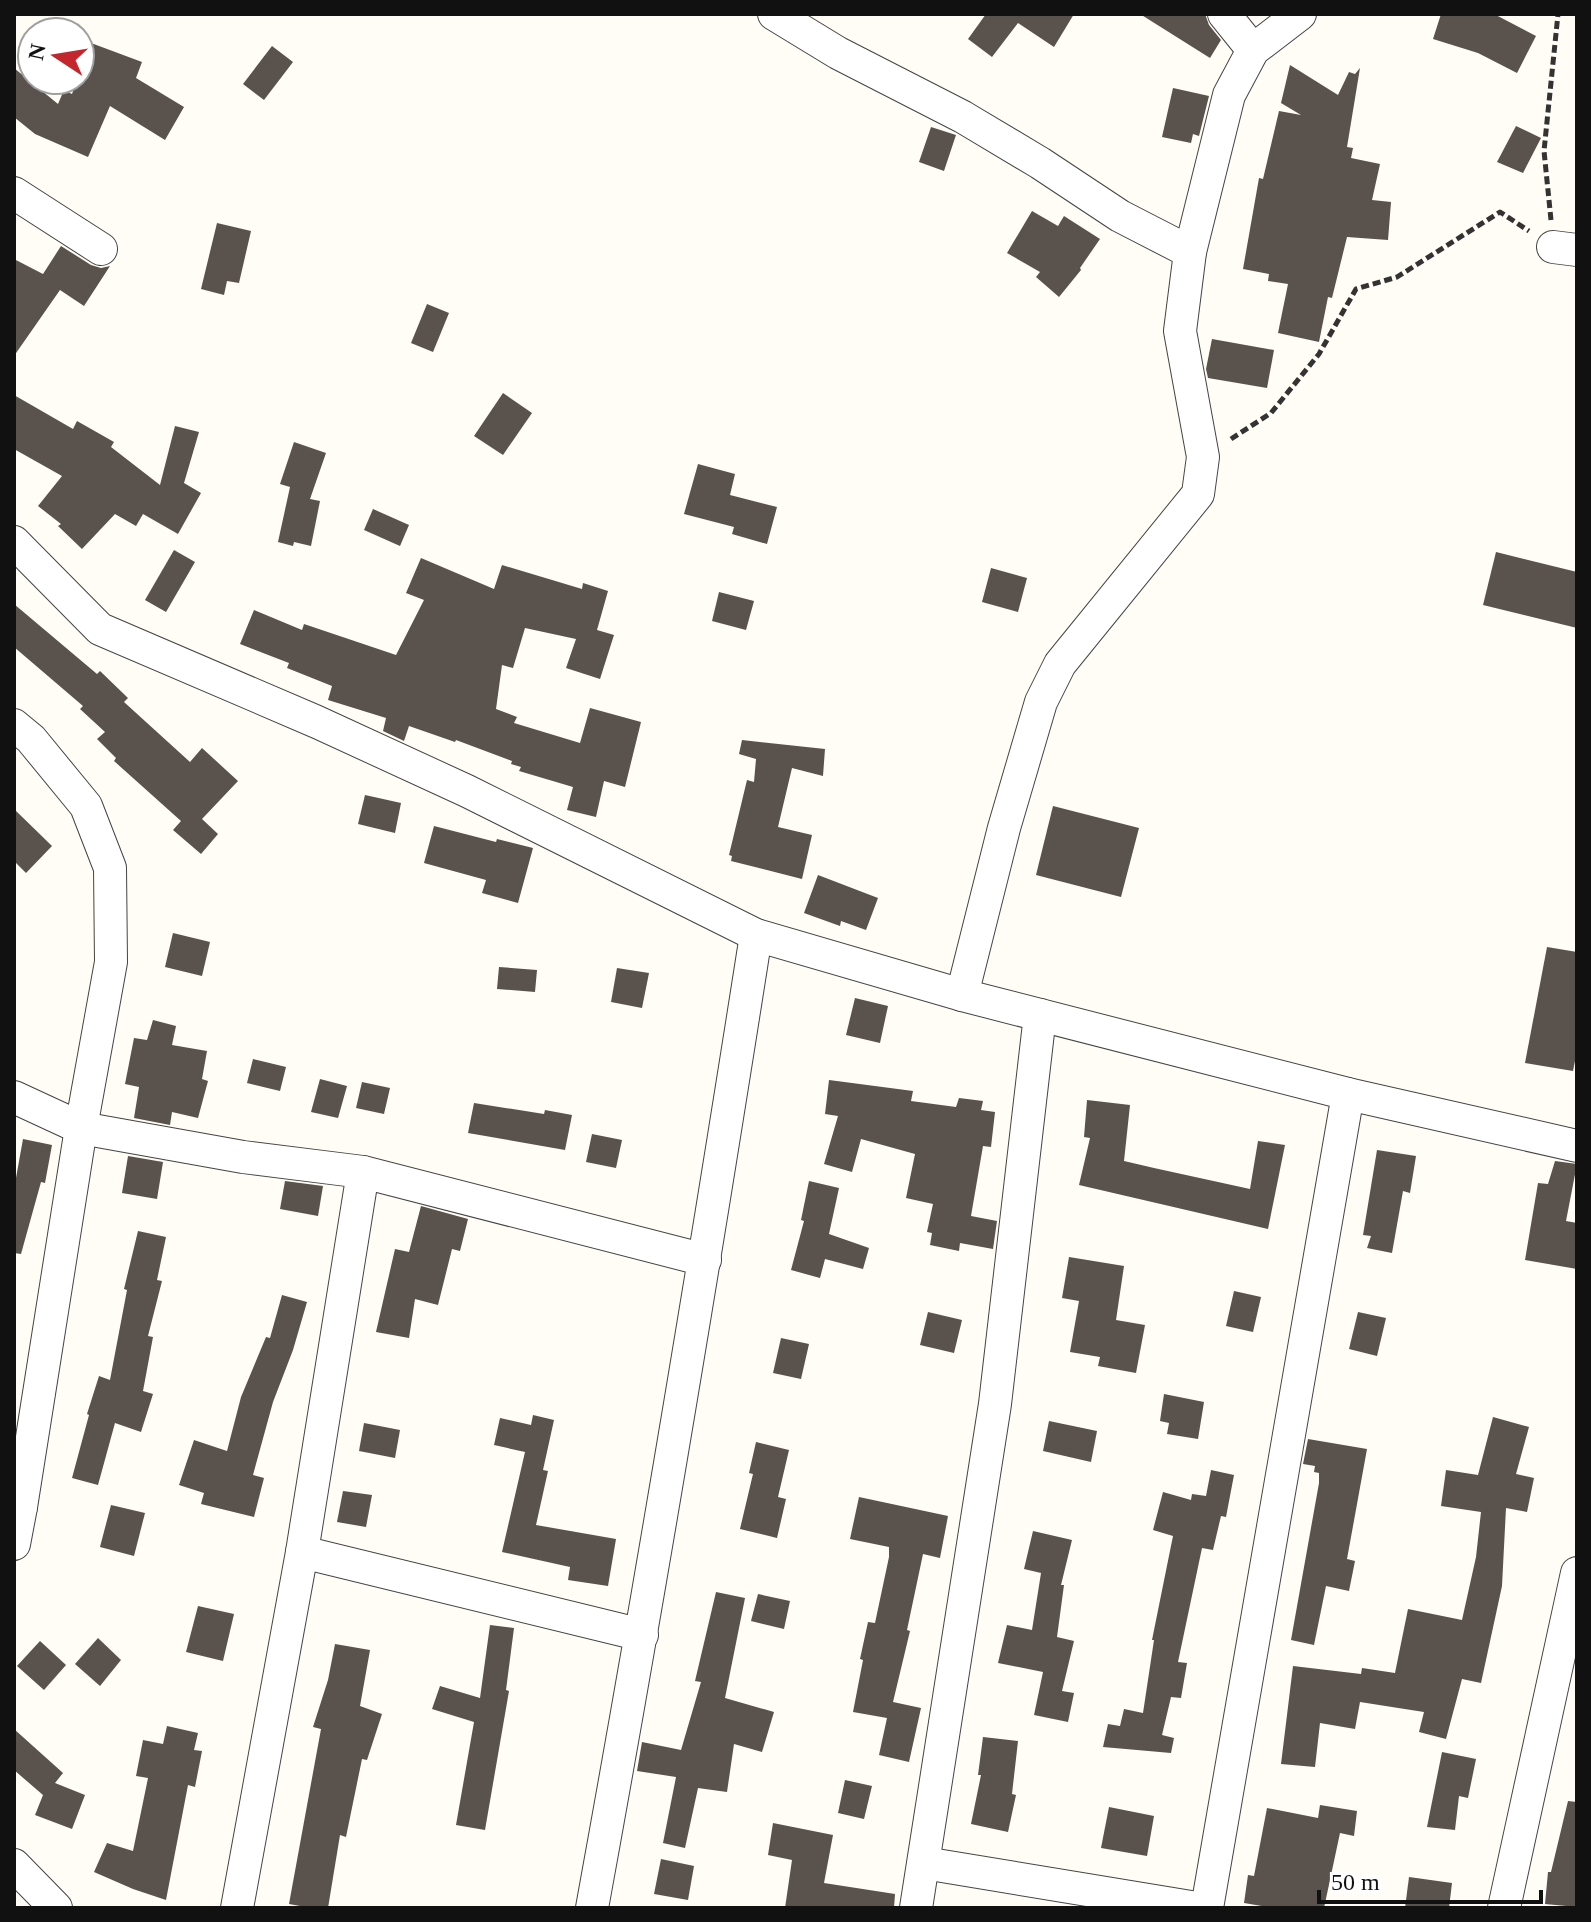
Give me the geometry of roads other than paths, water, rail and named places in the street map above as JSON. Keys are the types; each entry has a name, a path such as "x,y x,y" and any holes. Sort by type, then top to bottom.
{"street":[{"path":"774,14 838,53 963,117 1120,216 1190,252"},
{"path":"1224,14 1253,50"},
{"path":"962,995 1004,828 1041,702 1060,664 1198,494 1203,457 1180,331 1190,252 1229,95 1253,50 1300,14"},
{"path":"14,193 101,249"},
{"path":"14,542 100,629 317,722 467,791 756,935 962,995 1348,1094 1577,1146"},
{"path":"14,725 31,739 86,806 110,868 111,962 18,1504 14,1544"},
{"path":"592,1908 642,1635 756,935"},
{"path":"916,1908 995,1404 1040,1015"},
{"path":"1207,1908 1348,1094"},
{"path":"14,1097 81,1128 243,1157 363,1172 705,1260"},
{"path":"237,1908 302,1552 363,1172"},
{"path":"302,1552 642,1635"},
{"path":"1504,1908 1564,1689 1577,1573"},
{"path":"924,1863 1197,1908"},
{"path":"14,1865 56,1908"}]}
